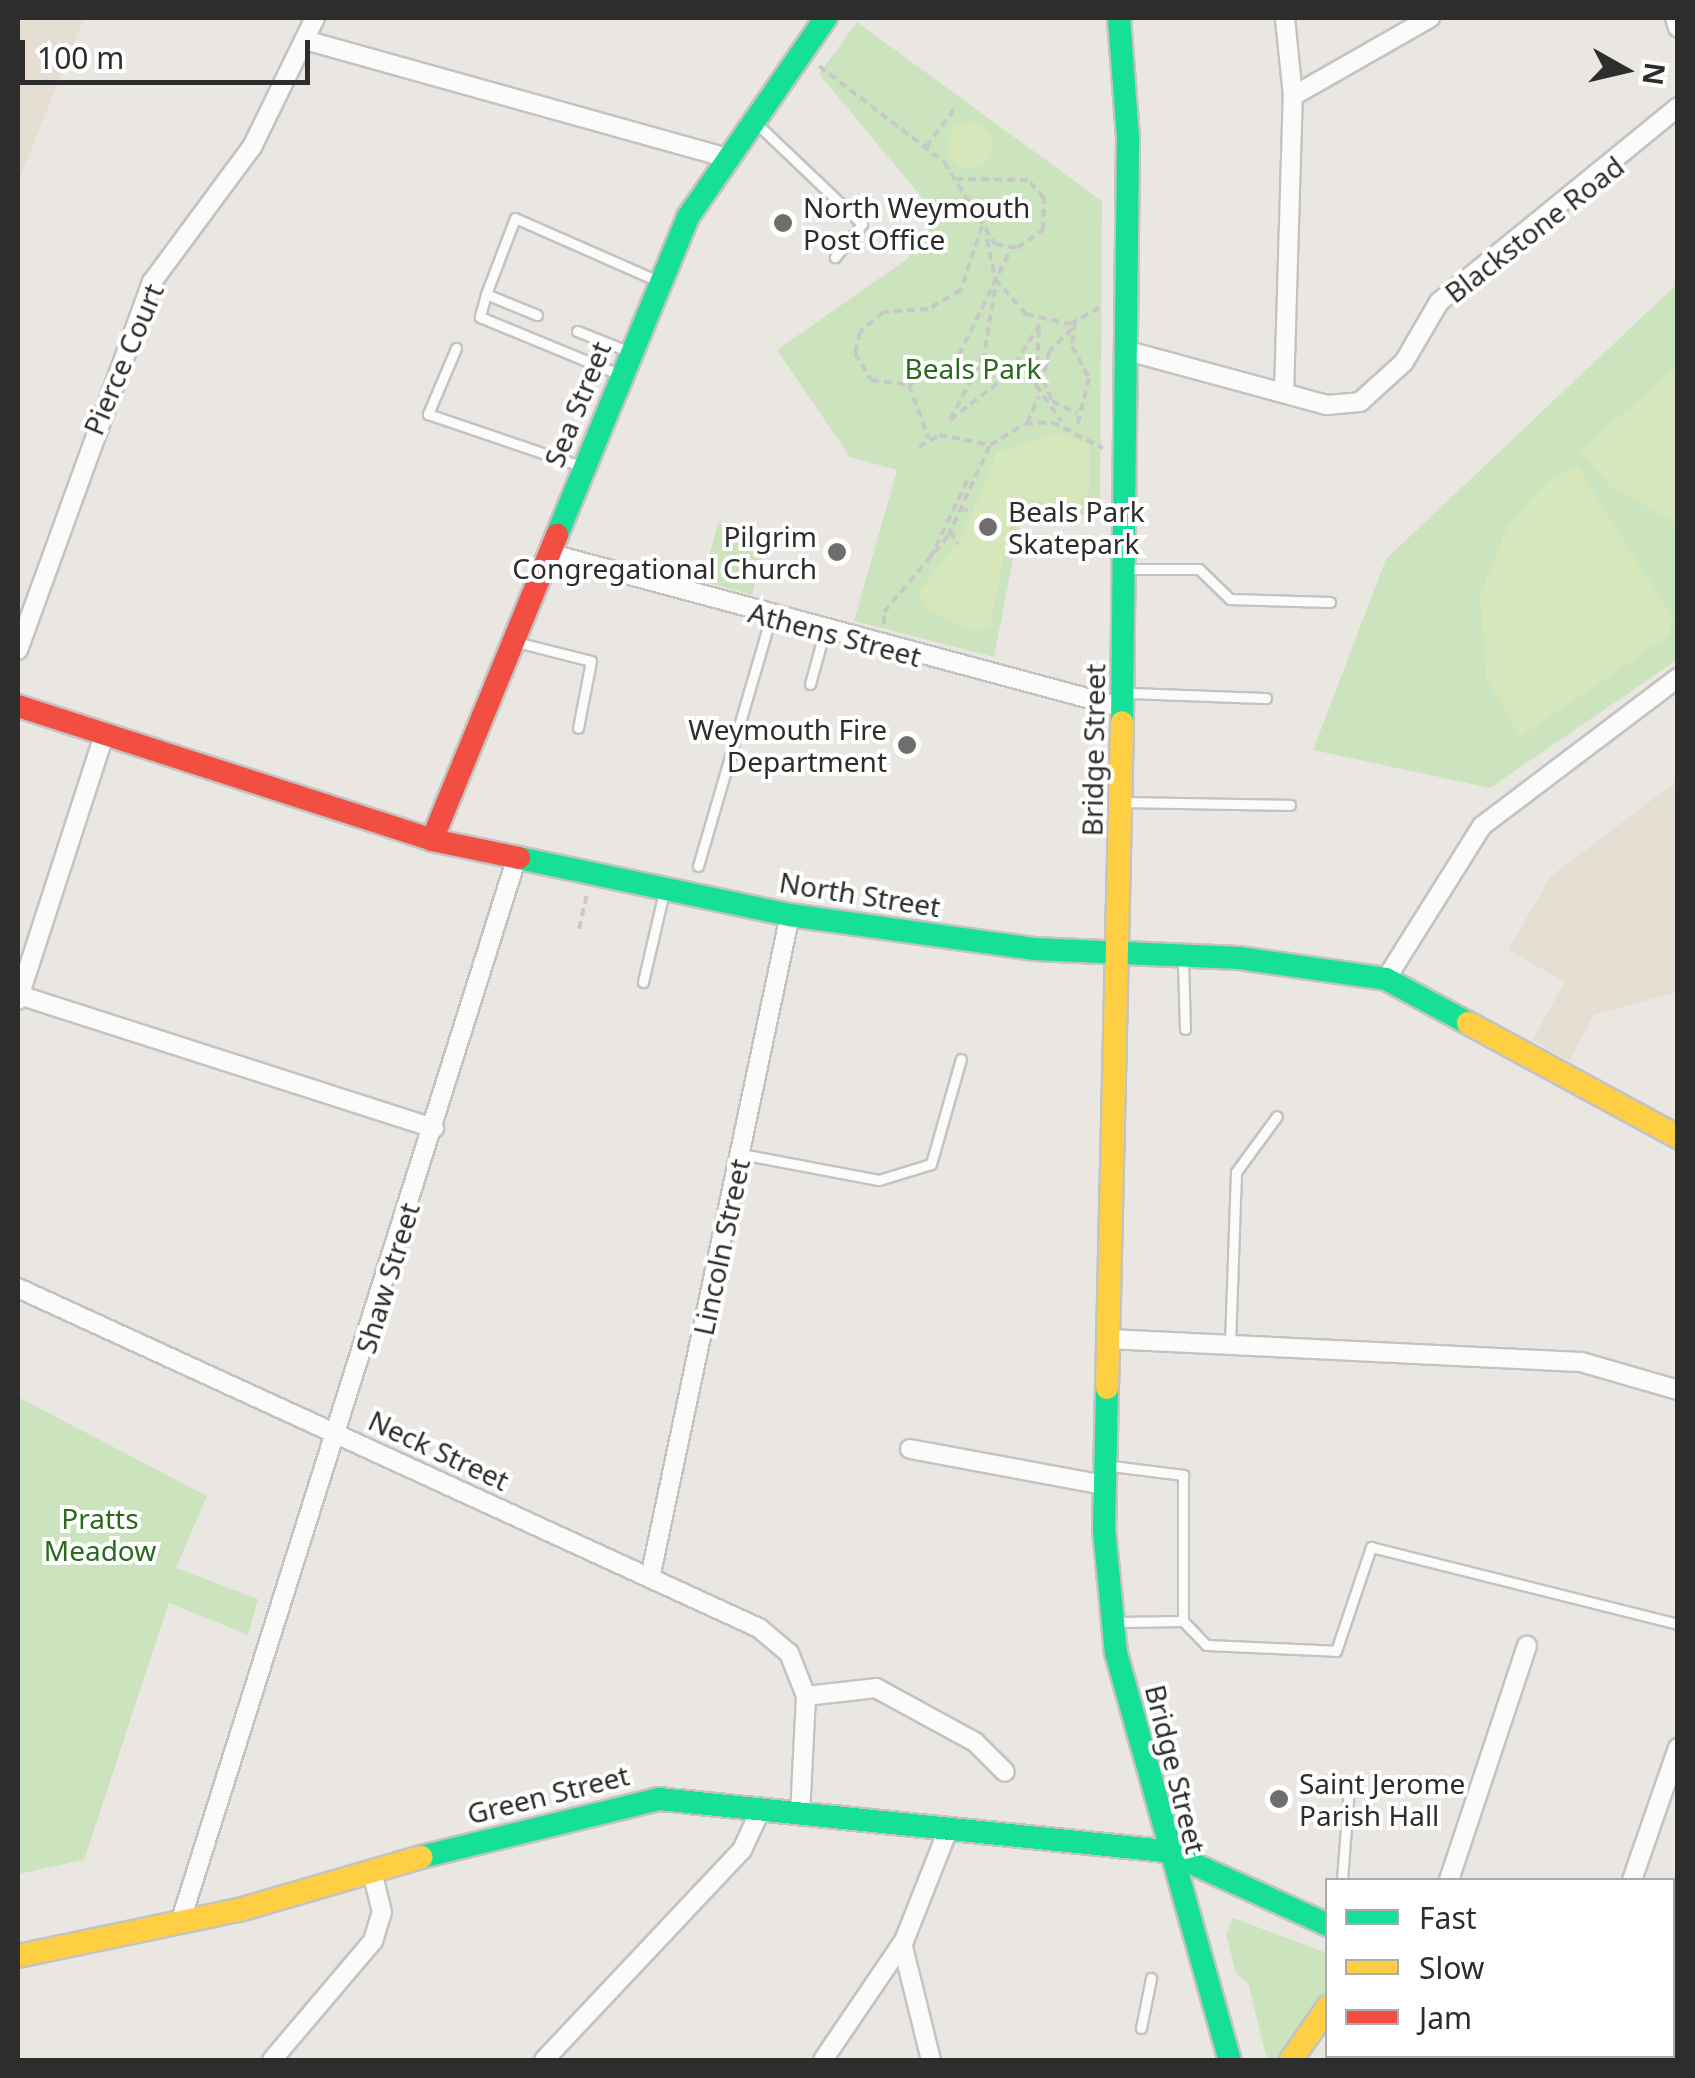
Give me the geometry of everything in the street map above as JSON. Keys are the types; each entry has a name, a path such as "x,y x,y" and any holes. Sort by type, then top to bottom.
{"main road":[{"name":"Sea Street","path":"432,840 658,282 724,158 826,18"},
{"name":"Bridge Street","path":"1119,18 1128,351 1123,802 1105,1475 1112,1622 1165,1851 1230,2060"},
{"name":"North Street","path":"18,706 432,840 790,915 1118,957 1183,956 1386,978 1678,1137"},
{"name":"Green Street","path":"18,1956 180,1923 632,1801 761,1810 1165,1851"},
{"path":"1165,1851 1325,1924"},
{"path":"1291,2060 1325,2011"}],"street":[{"name":"Pierce Court","path":"18,650 152,282 252,148 315,18"},
{"path":"1284,394 1294,96 1285,18"},
{"path":"1294,96 1430,18"},
{"path":"1675,18 1678,28"},
{"path":"305,40 724,158"},
{"name":"Blackstone Road","path":"1128,351 1284,394 1360,402 1404,362 1438,302 1678,108"},
{"name":"Athens Street","path":"548,553 824,633 1124,700"},
{"path":"1386,978 1504,802 1678,678"},
{"path":"104,736 18,998 434,1128"},
{"name":"Shaw Street","path":"180,1923 516,860"},
{"name":"Lincoln Street","path":"650,1578 790,915"},
{"name":"Neck Street","path":"18,1288 758,1628 789,1653 806,1696 800,1814"},
{"path":"1108,1339 1581,1362 1678,1390"},
{"path":"910,1449 1105,1475"},
{"path":"1450,1878 1527,1646"},
{"path":"806,1696 876,1688 975,1742 1006,1772"},
{"path":"1633,1878 1678,1748"},
{"path":"544,2060 742,1850 761,1810"},
{"path":"823,2060 904,1941 948,1830"},
{"path":"272,2060 373,1941 382,1912 372,1872"},
{"path":"904,1941 903,1972 931,2060"}],"lane":[{"path":"751,119 862,224 836,257"},
{"path":"621,374 480,317 515,218 658,282"},
{"path":"486,294 537,315"},
{"path":"576,330 630,352"},
{"path":"456,348 428,414 584,467"},
{"path":"1126,569 1199,568 1230,599 1330,602"},
{"path":"698,866 770,617"},
{"path":"810,684 824,633"},
{"path":"512,641 592,661 578,728"},
{"path":"1124,700 1266,698"},
{"path":"1123,802 1290,805"},
{"path":"643,982 665,890"},
{"path":"1183,956 1185,1029"},
{"path":"741,1154 879,1180 931,1164 961,1060"},
{"path":"1230,1346 1236,1172 1277,1116"},
{"path":"1105,1475 1183,1475 1183,1621 1206,1645 1336,1651 1371,1547 1416,1563 1459,1564 1678,1624"},
{"path":"1112,1622 1183,1621"},
{"path":"1342,1878 1349,1786"},
{"path":"1140,2028 1151,1978"}],"path":[{"path":"819,66 926,147 957,178 987,237 995,279 984,355 950,420 1008,375 1042,320"},
{"path":"926,147 954,108"},
{"path":"957,178 1018,176 1038,188 1043,230 1011,249 959,355 908,385 880,385 863,372 860,332 884,312 928,310 962,290 982,226"},
{"path":"987,237 1011,249"},
{"path":"995,279 1013,305 1042,320 1075,322 1107,304"},
{"path":"1025,424 1039,396 1042,320"},
{"path":"1075,322 1049,351 1044,380 1052,402 1077,414"},
{"path":"1072,329 1089,378 1077,414 1077,428"},
{"path":"908,385 930,439"},
{"path":"1039,396 1062,422"},
{"path":"928,564 972,473 990,446 1025,424 1062,422 1077,428 1106,451"},
{"path":"919,447 930,439 990,446"},
{"path":"888,636 884,612 928,564 950,531 972,473"},
{"path":"960,510 972,511"},
{"path":"950,531 958,544"},
{"path":"579,929 591,875"}],"shaded area":[{"path":"18,18 84,18 18,183"},
{"path":"1677,781 1677,992 1594,1015 1569,1061 1532,1040 1565,982 1508,950 1551,876"}],"green space":[{"name":"Beals Park","path":"857,22 1102,201 1100,518 1023,508 994,657 854,621 897,470 850,457 777,350 907,259 938,217 819,74"},
{"path":"970,122 986,129 993,145 986,161 970,168 954,161 947,145 954,129"},
{"path":"1677,284 1677,660 1490,788 1313,750 1386,559"},
{"path":"1677,367 1677,523 1611,487 1579,451"},
{"name":"Beals Park Skatepark","path":"1054,433 1089,444 1089,494 1074,507 1016,497 990,625 975,632 926,610 919,593 962,536 997,453"},
{"path":"1577,466 1673,618 1669,635 1520,737 1486,677 1480,595 1508,525 1546,483"},
{"path":"718,523 768,536 752,595 702,581"},
{"name":"Pratts Meadow","path":"18,1397 207,1496 176,1568 258,1599 248,1635 169,1603 84,1860 18,1874"},
{"path":"1233,1918 1325,1952 1325,1993 1276,2060 1267,2060 1248,1983 1236,1973 1226,1935"}],"traffic: fast":[{"path":"557,535 688,217 826,18"},
{"path":"1119,18 1128,139 1122,722"},
{"path":"519,858 790,915 1034,949 1239,958 1386,979 1468,1023"},
{"path":"1107,1388 1104,1529 1116,1653 1230,2060"},
{"path":"421,1857 659,1799 1165,1851 1325,1924"}],"traffic: slow":[{"path":"1107,1388 1122,722"},
{"path":"1468,1023 1678,1137"},
{"path":"18,1956 239,1910 421,1857"},
{"path":"1291,2060 1325,2011"}],"traffic: jam":[{"path":"432,840 557,535"},
{"path":"18,706 432,840 519,858"}],"place":[{"name":"North Weymouth Post Office","path":"783,223"},
{"name":"Beals Park Skatepark","path":"988,527"},
{"name":"Pilgrim Congregational Church","path":"837,552"},
{"name":"Weymouth Fire Department","path":"907,745"},
{"name":"Saint Jerome Parish Hall","path":"1279,1799"}]}
